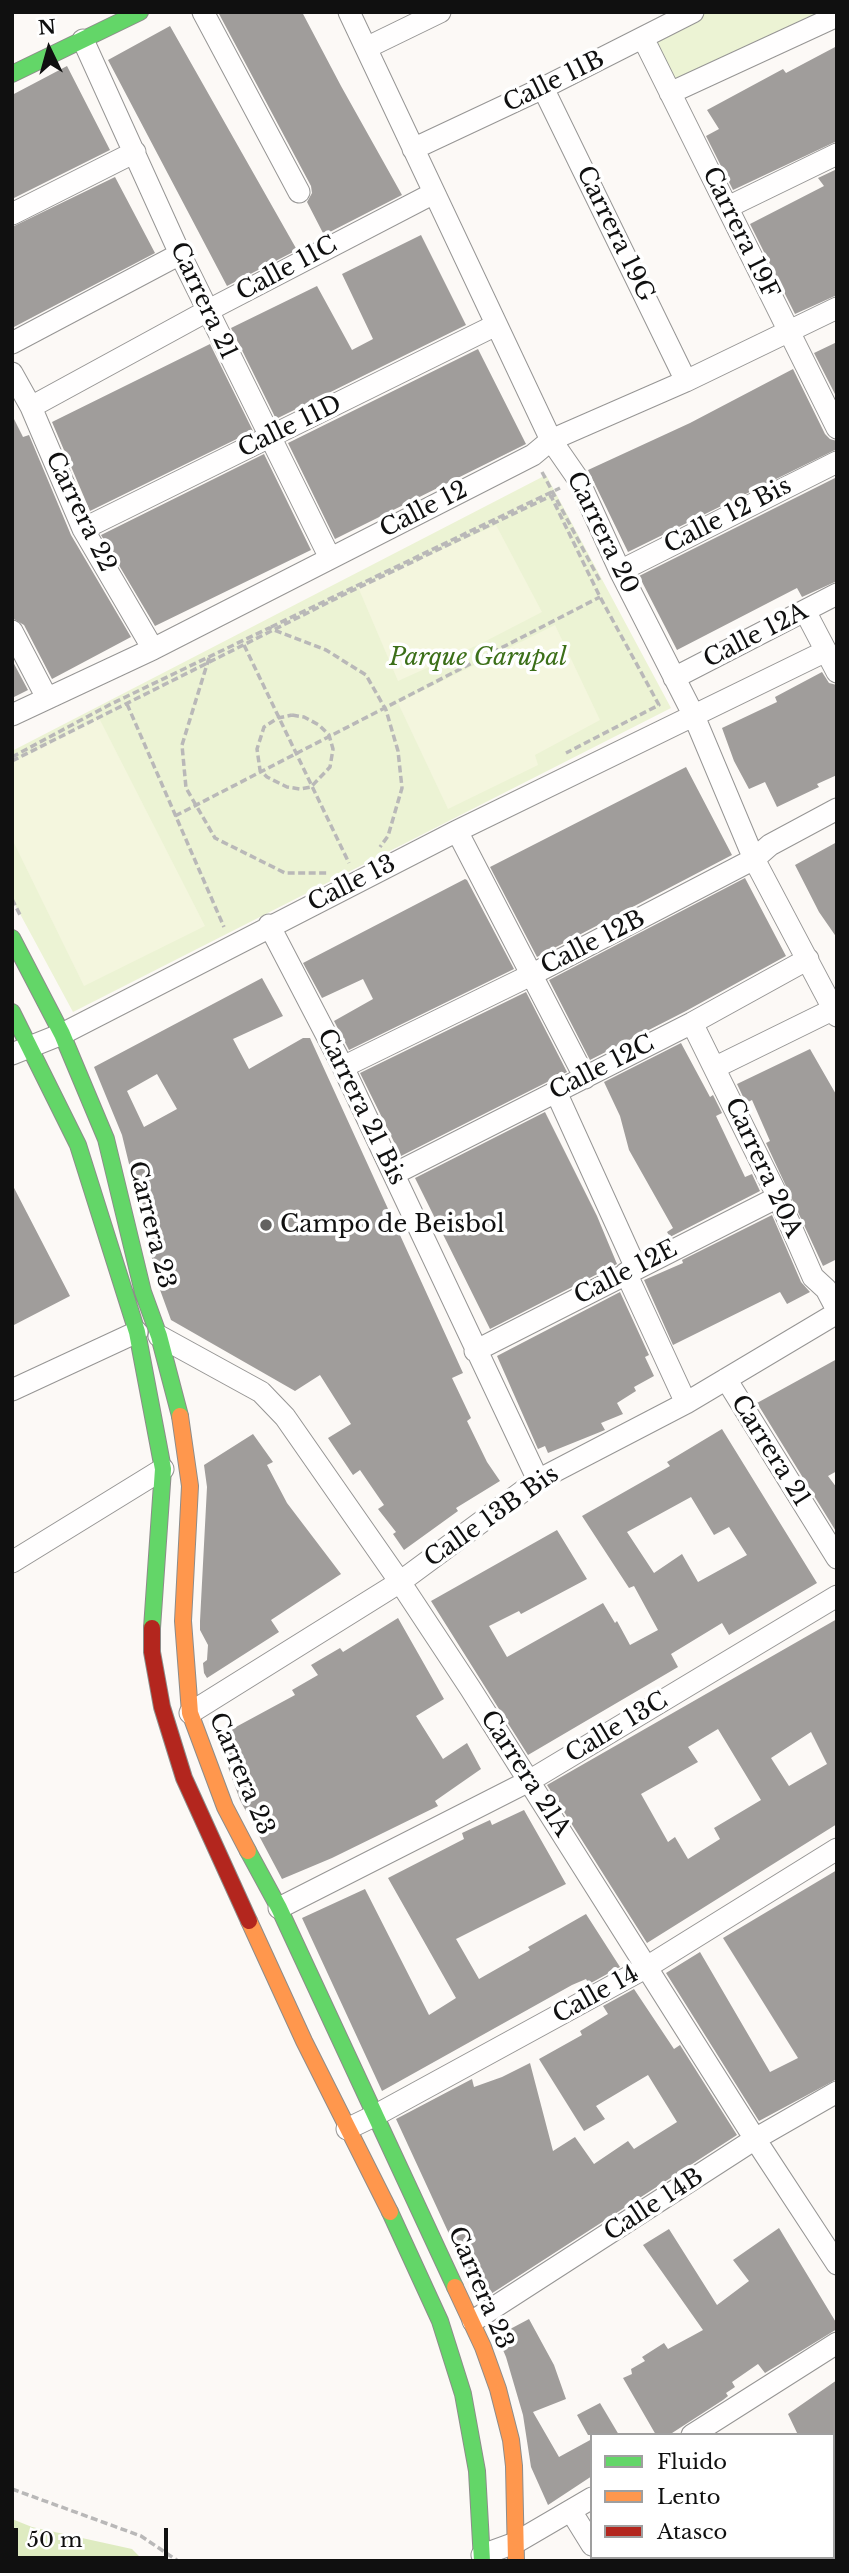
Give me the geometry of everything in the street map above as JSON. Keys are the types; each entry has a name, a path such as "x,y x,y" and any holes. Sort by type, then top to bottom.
{"main road":[{"path":"12,74 83,40 100,21 140,12"},
{"name":"Carrera 23","path":"12,938 62,1034 106,1139 144,1292 159,1336 180,1418 190,1486 183,1621 190,1713 225,1807 279,1908 473,2321 498,2389 511,2440 515,2552"},
{"name":"Carrera 23","path":"12,1012 21,1050 78,1145 137,1332 163,1469 152,1614 152,1652 162,1707 184,1779 304,2041 440,2320 463,2394 477,2471 482,2558"}],"street":[{"path":"204,12 299,192"},
{"name":"Carrera 20","path":"349,12 551,440 578,479 620,571 694,716 754,859 835,1013"},
{"path":"366,48 440,12"},
{"name":"Calle 11B","path":"413,149 543,88 693,12"},
{"path":"670,93 837,16"},
{"name":"Carrera 19F","path":"643,38 837,428"},
{"name":"Carrera 21","path":"83,40 207,311 330,558"},
{"name":"Carrera 19G","path":"543,88 686,381"},
{"path":"12,215 135,152"},
{"path":"728,208 837,154"},
{"name":"Calle 11C","path":"31,407 207,311 434,193"},
{"path":"12,342 180,254"},
{"name":"Calle 12","path":"12,715 153,649 533,455 551,440 686,381 837,308"},
{"name":"Calle 11D","path":"83,528 496,325"},
{"name":"Carrera 22","path":"12,373 31,407 83,528 153,649"},
{"name":"Calle 12 Bis","path":"620,571 837,462"},
{"name":"Calle 12A","path":"674,678 837,594"},
{"path":"805,611 837,672"},
{"path":"12,631 47,698"},
{"name":"Calle 13","path":"21,1050 62,1034 269,925 826,651"},
{"name":"Calle 12B","path":"343,1067 531,975 754,859 771,845 837,809"},
{"path":"457,831 584,1078"},
{"name":"Carrera 21 Bis","path":"269,925 343,1067 538,1480"},
{"name":"Calle 12C","path":"394,1174 692,1023 808,959"},
{"path":"716,1067 835,1013"},
{"name":"Carrera 20A","path":"692,1023 778,1196 813,1277 826,1289 837,1311"},
{"path":"556,1092 686,1403"},
{"name":"Calle 12E","path":"475,1351 778,1196"},
{"name":"Calle 13B Bis","path":"190,1713 400,1581 538,1480 686,1403 837,1311"},
{"path":"12,1390 137,1332"},
{"name":"Carrera 21A","path":"159,1336 261,1392 285,1417 400,1581 837,2264"},
{"name":"Carrera 21","path":"726,1379 837,1559"},
{"path":"12,1562 163,1469"},
{"name":"Calle 13C","path":"279,1908 529,1781 837,1596"},
{"name":"Calle 14","path":"347,2129 647,1967 837,1849"},
{"name":"Calle 14B","path":"473,2321 755,2139 837,2092"},
{"path":"695,2433 837,2343"},
{"path":"482,2558 515,2552 590,2499"},
{"path":"571,2511 590,2542"}],"path":[{"path":"12,759 127,704 269,628 578,479"},
{"path":"12,759 111,704 244,645 551,496 600,597 659,705 559,756"},
{"path":"175,816 600,597"},
{"path":"269,628 327,650 366,675 385,707 398,751 402,788 388,836 376,853"},
{"path":"244,645 349,863"},
{"path":"208,660 182,745 186,788 215,838 285,873 332,873 322,877"},
{"path":"127,704 224,927 213,932"},
{"path":"292,715 304,717 319,725 329,735 333,749 330,767 311,787 287,787 267,777 260,770 257,749 261,733 264,727 278,718 292,715"},
{"path":"370,852 390,842"},
{"path":"355,863 342,868 360,858"},
{"path":"12,899 24,924"},
{"path":"12,2489 141,2536 178,2561"}],"green space":[{"path":"703,12 837,12 672,97 645,41"},
{"name":"Parque Garupal","path":"546,475 671,708 73,1012 12,899 12,751"},
{"path":"496,525 542,612 398,681 358,587"},
{"path":"555,625 600,720 535,755 538,765 448,809 398,703"},
{"path":"99,718 205,926 84,986 12,839 12,762"},
{"path":"12,2519 32,2527 132,2549 144,2561 12,2561"}],"building":[{"path":"218,12 302,12 402,195 324,235 307,202 312,193 311,186"},
{"path":"170,26 297,250 227,286 108,60"},
{"path":"837,46 837,141 733,190 706,136 719,129 707,110 783,69 786,73"},
{"path":"67,66 110,150 12,199 12,95"},
{"path":"837,169 837,295 795,314 750,224 824,186 818,178"},
{"path":"115,177 155,253 12,328 12,227"},
{"path":"421,235 466,325 276,419 231,328 317,286 352,350 373,339 342,274"},
{"path":"837,342 837,398 814,353"},
{"path":"210,344 253,431 90,511 52,422"},
{"path":"478,349 526,444 335,539 288,443"},
{"path":"793,369 825,434 837,441 837,449 628,552 588,470 690,423"},
{"path":"12,415 23,437 29,435 71,535 131,637 52,679 24,625 12,618"},
{"path":"264,454 311,550 155,626 101,535"},
{"path":"837,477 837,581 802,597 797,588 677,650 639,576"},
{"path":"12,660 28,690 12,698"},
{"path":"822,672 829,683 837,685 837,775 817,784 819,787 777,807 765,782 749,789 734,761 722,728 777,702 775,697"},
{"path":"686,767 732,855 537,957 490,867"},
{"path":"837,842 837,938 819,912 795,865"},
{"path":"745,878 786,956 590,1060 549,980"},
{"path":"465,879 514,969 349,1050 334,1021 373,999 363,979 322,998 303,963"},
{"name":"Campo de Beisbol","path":"262,978 283,1016 233,1039 249,1069 303,1038 310,1038 463,1373 452,1378 471,1418 467,1421 487,1462 500,1481 456,1508 458,1511 404,1550 393,1534 396,1532 378,1509 384,1505 360,1470 353,1475 328,1438 351,1424 320,1375 295,1391 171,1320 159,1287 122,1135 94,1067","holes":["157,1074 177,1109 144,1127 127,1091"]},
{"path":"526,992 567,1072 401,1156 360,1073"},
{"path":"681,1043 710,1097 713,1095 722,1113 716,1116 745,1177 752,1174 760,1191 670,1237 667,1232 673,1228 629,1150 620,1116 604,1082"},
{"path":"810,1049 837,1096 837,1259 823,1266 766,1143 770,1141 752,1100 746,1103 737,1084"},
{"path":"545,1112 597,1216 617,1264 490,1329 415,1178"},
{"path":"12,1184 70,1296 12,1326"},
{"path":"772,1215 801,1282 810,1292 787,1304 780,1292 673,1345 644,1280 683,1263 682,1260"},
{"path":"620,1292 649,1355 645,1357 654,1376 634,1387 636,1391 617,1403 623,1414 601,1423 605,1430 548,1453 545,1446 538,1449 497,1356"},
{"path":"837,1359 837,1471 828,1476 837,1488 837,1533 757,1403"},
{"path":"722,1429 817,1583 729,1635 722,1623 671,1654 678,1667 528,1755 431,1601 557,1530 587,1579 521,1614 519,1611 489,1626 507,1657 603,1603 630,1645 658,1630 634,1586 629,1588 582,1516 670,1466 667,1462","holes":["691,1497 714,1535 729,1527 747,1555 698,1582 682,1554 654,1573 627,1532"]},
{"path":"253,1434 273,1462 267,1465 287,1503 341,1574 271,1620 279,1632 207,1678 203,1663 207,1660 208,1645 200,1630 207,1487 204,1465"},
{"path":"398,1618 444,1699 416,1716 443,1759 467,1743 481,1769 435,1801 438,1806 332,1858 282,1879 240,1800 216,1734 232,1724 234,1728 295,1695 292,1690 318,1675 311,1665 340,1648 343,1652"},
{"path":"837,1619 837,1824 647,1943 547,1785","holes":["718,1729 761,1800 714,1828 720,1839 688,1859 675,1837 668,1842 641,1794 698,1762 688,1747","811,1732 827,1764 789,1786 771,1758"]},
{"path":"524,1810 566,1884 456,1939 479,1979 586,1914 620,1967 589,1984 586,1979 572,1985 382,2091 302,1918 365,1889 429,2015 456,1998 388,1878 464,1839 462,1833 490,1820 492,1825"},
{"path":"837,1870 837,2079 759,2121 666,1973 700,1952 770,2072 798,2058 723,1938"},
{"path":"634,1989 674,2049 680,2045 737,2135 480,2301 396,2119 472,2079 474,2087 530,2063 553,2151 575,2137 594,2164 628,2141 634,2149 677,2122 648,2075 596,2106 605,2119 584,2131 539,2059 582,2035 580,2031 608,2014 603,2006"},
{"path":"779,2228 837,2324 837,2329 765,2373 758,2364 732,2382 735,2387 726,2393 728,2396 723,2400 672,2433 655,2433 623,2378 632,2374 631,2369 645,2361 642,2357 664,2343 668,2349 703,2330 643,2245 669,2229 717,2305 749,2281 733,2260"},
{"path":"529,2319 554,2365 566,2399 533,2412 559,2457 590,2440 590,2477 548,2505 531,2467 523,2415 497,2336"},
{"path":"837,2380 837,2435 797,2433 788,2414"},
{"path":"600,2403 618,2433 588,2435 577,2415"}],"traffic: fast":[{"path":"12,74 140,12"},
{"path":"12,938 62,1034 106,1139 143,1292 159,1336 180,1416"},
{"path":"12,1012 78,1145 137,1332 163,1469 152,1628"},
{"path":"248,1851 279,1908 455,2287"},
{"path":"390,2212 440,2321 463,2394 477,2471 482,2561"}],"traffic: slow":[{"path":"180,1416 190,1486 183,1621 190,1713 225,1807 248,1851"},
{"path":"249,1921 304,2041 390,2212"},
{"path":"455,2287 483,2347 498,2389 511,2440 516,2561"}],"traffic: jam":[{"path":"152,1628 152,1652 162,1707 184,1778 249,1921"}],"place":[{"name":"Campo de Beisbol","path":"266,1225"}]}
